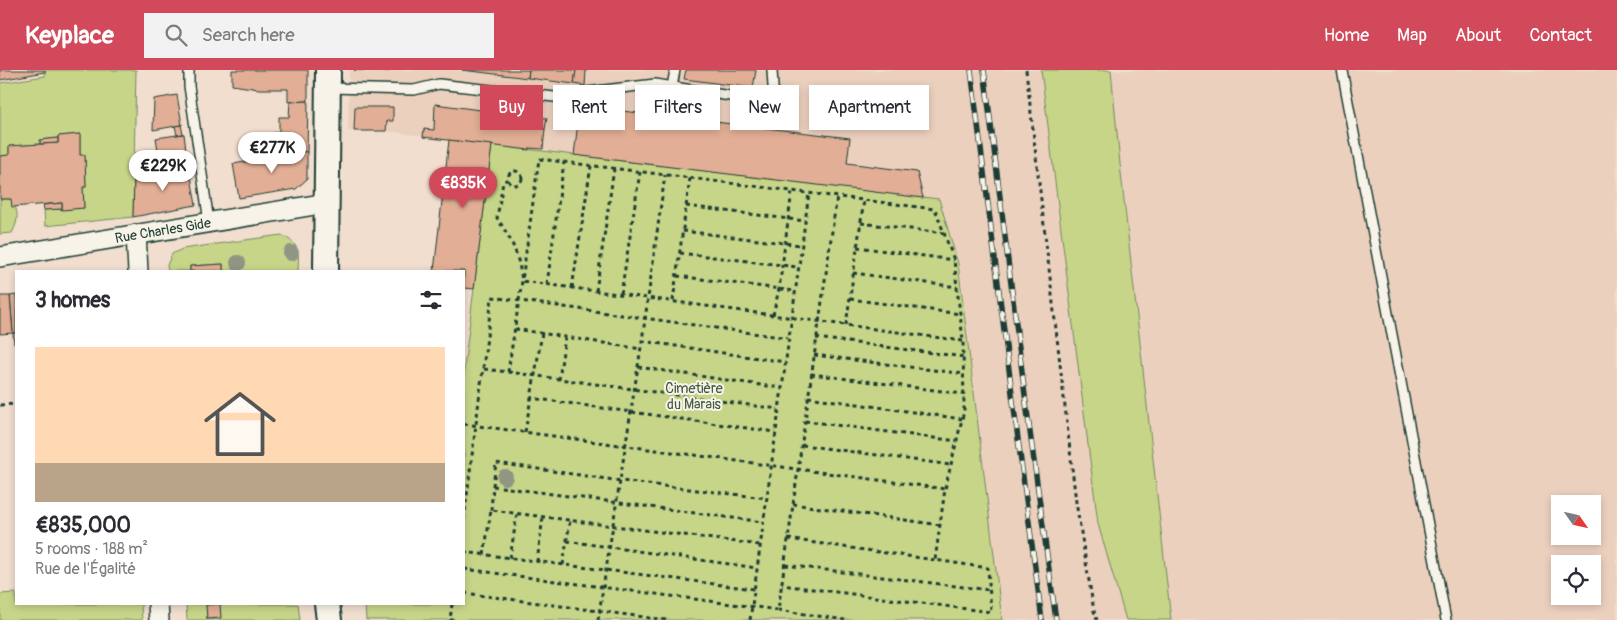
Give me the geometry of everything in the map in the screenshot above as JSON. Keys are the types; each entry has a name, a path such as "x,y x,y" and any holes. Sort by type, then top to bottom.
{"street":[{"path":"326,270 328,79"},
{"name":"Rue Charles Gide","path":"0,256 327,203"},
{"path":"136,234 138,270"},
{"path":"158,605 159,620"},
{"path":"327,605 329,620"}],"lane":[{"path":"189,70 189,86 209,222"},
{"path":"672,85 675,70"},
{"path":"720,94 774,102 772,70"},
{"path":"1342,70 1446,620"},
{"path":"328,79 414,90 439,84 562,98 587,92 635,86"},
{"path":"646,85 661,85"}],"path":[{"path":"1026,70 1076,502 1097,620"},
{"path":"508,372 520,301 539,159 936,209 954,260 963,341 964,411 945,489 935,560"},
{"path":"546,284 564,162"},
{"path":"572,288 591,166"},
{"path":"596,291 614,168"},
{"path":"508,179 510,183 516,185 522,177 518,172 514,172 503,182 498,218 512,239 519,260 522,281"},
{"path":"621,294 640,172"},
{"path":"598,620 621,481 665,175"},
{"path":"673,302 690,178"},
{"path":"773,315 779,289 792,191"},
{"path":"750,620 809,193"},
{"path":"778,610 837,196"},
{"path":"846,325 864,200"},
{"path":"686,206 805,220"},
{"path":"861,223 944,233"},
{"path":"683,231 801,245"},
{"path":"857,246 954,260"},
{"path":"680,253 798,267"},
{"path":"853,273 957,287"},
{"path":"677,276 795,291"},
{"path":"522,281 963,341"},
{"path":"465,512 492,297 788,338"},
{"path":"850,299 960,314"},
{"path":"515,329 641,348"},
{"path":"526,432 542,333"},
{"path":"558,380 565,337"},
{"path":"816,338 964,357"},
{"path":"642,341 785,362"},
{"path":"814,356 964,374"},
{"path":"638,367 781,388"},
{"path":"484,369 778,409"},
{"path":"811,374 964,394"},
{"path":"808,397 962,419"},
{"path":"531,398 775,432"},
{"path":"0,405 15,404"},
{"path":"805,421 956,441"},
{"path":"465,424 945,489"},
{"path":"802,446 951,465"},
{"path":"484,555 496,463 621,481 766,498"},
{"path":"493,486 763,522"},
{"path":"793,504 940,525"},
{"path":"491,510 760,545"},
{"path":"510,558 517,514"},
{"path":"537,562 544,517"},
{"path":"563,565 570,521"},
{"path":"782,585 991,612 988,568 788,539"},
{"path":"567,541 757,568"},
{"path":"465,552 754,589"},
{"path":"785,565 989,590"},
{"path":"465,569 604,586 845,620"},
{"path":"465,593 666,620"},
{"path":"452,605 450,620 454,620"}],"shaded area":[{"path":"349,70 1617,70 1617,620 1002,620 959,263 939,199 386,131 348,131"}],"green space":[{"path":"45,70 136,70 133,217 45,226 44,210 84,208 83,187 86,187 85,156 80,155 80,134 40,140 40,144 9,146 9,155 0,156 0,83 45,76"},
{"path":"1041,70 1111,70 1171,620 1126,620 1098,524"},
{"name":"Cimetière du Marais","path":"492,145 939,199 958,263 1002,620 366,620 365,605 465,605 465,360"},
{"path":"0,199 11,199 16,208 17,220 12,233 0,234"},
{"path":"281,235 292,241 297,249 298,270 223,270 223,264 190,266 190,270 168,270 167,265 172,254 182,249"},
{"path":"15,593 15,605 141,605 142,620 0,620 0,594"},
{"path":"186,605 298,605 300,620 187,620"}],"building":[{"path":"0,70 45,70 45,72 0,80"},
{"path":"232,70 308,70 308,101 288,102 288,89 259,89 232,85"},
{"path":"354,70 390,70 390,71"},
{"path":"462,70 529,70 528,78"},
{"path":"529,70 576,70 574,84 528,78"},
{"path":"576,70 586,70 585,85 574,84"},
{"path":"686,70 756,70 754,85 730,85 684,79"},
{"path":"177,95 182,125 153,130 154,99"},
{"path":"308,101 307,152 277,150 276,157 266,159 262,136 279,132 279,117 289,117 290,102"},
{"path":"435,104 480,110 480,130 545,129 543,149 529,148 529,150 423,137 424,129 434,130"},
{"path":"355,107 393,107 393,121 387,121 386,131 354,131"},
{"path":"625,111 635,113 635,130 720,130 720,123 730,124 730,130 782,130 850,138 847,163 917,172 923,198 574,155 577,130 625,130"},
{"path":"543,118 547,118 545,129 543,129"},
{"path":"181,125 183,134 177,135 175,126"},
{"path":"80,134 80,155 85,155 86,187 83,187 84,208 62,210 62,203 12,207 11,199 0,199 0,156 9,155 9,146 58,143 58,136"},
{"path":"184,134 188,167 182,168 181,161 160,162 156,138"},
{"path":"58,138 58,143 40,144 40,140"},
{"path":"449,140 492,145 474,289 465,288 465,270 434,270"},
{"path":"277,150 307,152 307,179 296,189 239,198 233,164 276,157"},
{"path":"189,166 196,205 133,217 134,177"},
{"path":"62,203 62,209 44,210 43,205"},
{"path":"223,264 223,270 190,270 190,266"},
{"path":"15,295 15,333 13,333 10,296"},
{"path":"0,296 10,296 13,333 0,334"},
{"path":"13,333 15,333 15,344"},
{"path":"206,605 220,605 221,618 207,619"}],"railway":[{"path":"971,70 1042,620"},
{"path":"984,70 1026,403 1056,620"}]}
